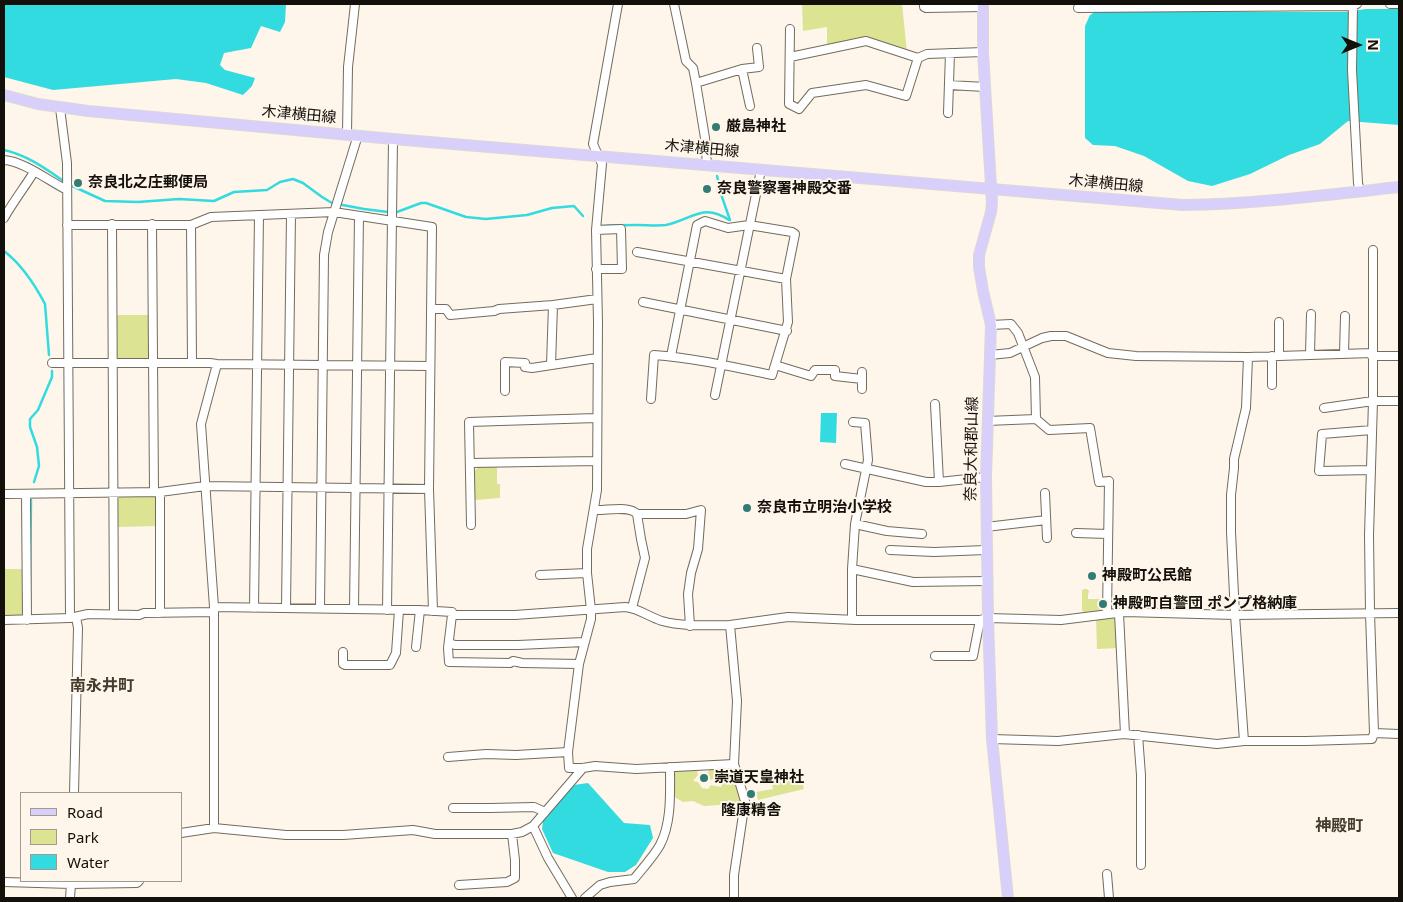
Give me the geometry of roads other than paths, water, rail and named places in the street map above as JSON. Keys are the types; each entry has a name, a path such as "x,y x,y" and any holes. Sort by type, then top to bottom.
{"main road":[{"name":"奈良大和郡山線","path":"983,5 983,52 992,203 979,255 982,283 991,325 986,477 988,581 984,619 992,739 1008,898"},
{"name":"木津横田線","path":"4,95 60,108 1183,205 1269,202 1399,187"}],"street":[{"path":"347,134 348,67 355,4"},
{"path":"618,4 593,144 602,164 596,230 597,490 586,549 591,619 579,664 568,752 569,768 595,766 636,769 734,764"},
{"path":"674,4 686,61 693,68 705,138 707,165"},
{"path":"924,4 926,8 983,5"},
{"path":"1390,4 1399,4"},
{"path":"1078,8 1354,5 1352,70 1360,191"},
{"path":"790,29 788,104 799,109 812,93 866,85 906,96 918,58"},
{"path":"790,57 866,41 918,58 927,54 983,52"},
{"path":"696,83 742,69 759,67 757,48"},
{"path":"948,113 950,53"},
{"path":"742,69 750,106"},
{"path":"949,85 985,87"},
{"path":"60,108 67,163 69,492 73,618 78,628 74,792"},
{"path":"320,608 324,255 328,232 358,135"},
{"path":"387,610 393,138"},
{"path":"4,160 12,160 67,190"},
{"path":"715,395 761,170"},
{"path":"4,218 34,172"},
{"path":"67,225 191,225 211,217 291,214 336,206 359,216 392,215 432,227 429,489 433,610"},
{"path":"286,608 291,214"},
{"path":"254,608 258,215"},
{"path":"354,609 359,216"},
{"path":"651,399 654,355 722,364 772,374 788,322 786,279 795,234 749,225 728,228 704,221 697,225 671,356"},
{"path":"112,224 114,615"},
{"path":"152,224 153,363 160,613"},
{"path":"191,225 192,363"},
{"path":"596,230 621,229 622,269 596,269"},
{"path":"992,739 1058,741 1125,734 1218,744 1244,741 1372,739 1374,733 1369,535 1373,401 1373,250"},
{"path":"637,252 786,279"},
{"path":"431,309 446,309 450,315 597,299"},
{"path":"643,302 786,330"},
{"path":"551,365 553,305"},
{"path":"1310,355 1311,314"},
{"path":"1344,354 1345,316"},
{"path":"1272,385 1280,322"},
{"path":"991,325 1012,324 1018,333 1035,377 1036,419"},
{"path":"990,355 1010,353 1050,336 1066,336 1108,353 1136,356 1248,357 1372,354 1399,356"},
{"path":"1244,741 1235,615 1231,495 1234,459 1246,408 1248,357"},
{"path":"505,391 505,362 525,363 525,367 532,368 597,358"},
{"path":"52,363 430,366"},
{"path":"214,828 214,610 200,424 216,364"},
{"path":"775,365 811,376 815,370 835,370 835,376 862,375 862,389"},
{"path":"1324,408 1373,401 1399,401"},
{"path":"935,404 939,482"},
{"path":"471,525 469,422 596,418"},
{"path":"987,421 1036,419 1049,430 1090,428 1099,482 1109,481 1107,614"},
{"path":"852,620 852,569 855,524 868,460 865,423 853,422"},
{"path":"1371,470 1319,470 1322,434 1372,430"},
{"path":"470,463 597,461"},
{"path":"845,464 926,482 986,477"},
{"path":"4,494 157,492 205,486 429,489"},
{"path":"1045,493 1047,538"},
{"path":"26,494 27,620"},
{"path":"594,510 626,509 637,514 686,514 701,510 698,549 688,594 690,626"},
{"path":"632,608 646,558 637,514"},
{"path":"986,527 1046,520"},
{"path":"855,524 886,531 922,534"},
{"path":"1076,533 1108,534"},
{"path":"890,550 934,552 986,550"},
{"path":"852,569 913,582 988,581"},
{"path":"540,575 587,573"},
{"path":"4,620 73,618 88,614 114,615 254,608 433,610 452,612 452,615 515,615 625,607 632,608 662,621 690,626 730,625 788,617 852,620 1061,620 1119,613 1235,615 1399,612"},
{"path":"344,652 345,665 390,665 396,653 399,610"},
{"path":"416,646 420,610"},
{"path":"1119,613 1125,734"},
{"path":"452,615 449,662 510,663 516,661 522,663 579,664"},
{"path":"934,656 973,656 984,619"},
{"path":"730,625 737,701 734,764 745,801 734,875 734,898"},
{"path":"449,643 455,645 505,646 584,642"},
{"path":"1374,733 1399,734"},
{"path":"1138,735 1141,775 1141,865"},
{"path":"448,757 568,752"},
{"path":"585,898 600,885 610,882 634,880 660,845 666,827 670,767"},
{"path":"182,833 214,828 286,835 343,835 413,830 435,834 512,834 522,832 533,826 582,768"},
{"path":"453,808 534,807 545,812"},
{"path":"533,826 548,858 572,898"},
{"path":"460,885 508,882 515,878 512,834"},
{"path":"1107,874 1109,898"},
{"path":"4,882 138,882"},
{"path":"70,898 71,882"}],"water":[{"path":"4,4 286,4 285,22 280,32 261,26 251,48 224,53 220,65 225,70 255,78 252,86 243,95 206,83 176,79 53,90 4,77"},
{"path":"1366,9 1399,9 1399,125 1348,121 1320,144 1289,155 1250,174 1212,186 1188,181 1144,156 1115,146 1093,145 1085,138 1085,26 1090,15 1095,12 1346,12"},
{"path":"821,413 837,413 836,443 820,442"},
{"path":"588,783 624,823 650,825 653,838 636,865 625,872 608,872 553,853 542,829 543,821 574,785"}],"waterway":[{"path":"4,150 28,159 65,182"},
{"path":"603,226 666,225 704,212 712,212 730,220 717,176"},
{"path":"70,185 105,201 138,202 179,199 214,201 234,192 267,190 280,182 293,179 303,183 332,203 364,209 397,212 426,203 466,217 486,219 527,215 552,208 574,206 583,216"},
{"path":"4,251 27,275 45,304 49,355"},
{"path":"34,482 39,466 37,447 30,427 30,419 38,410 52,377 52,371"},
{"path":"30,586 31,500"}],"place":[{"name":"厳島神社","path":"716,127"},
{"name":"奈良北之庄郵便局","path":"78,183"},
{"name":"奈良警察署神殿交番","path":"707,189"},
{"name":"奈良市立明治小学校","path":"747,508"},
{"name":"神殿町公民館","path":"1092,576"},
{"name":"神殿町自警団 ポンプ格納庫","path":"1103,604"},
{"name":"崇道天皇神社","path":"704,778"},
{"name":"隆康精舎","path":"751,794"}],"district":[{"name":"南永井町","path":"102,686"},
{"name":"神殿町","path":"1339,826"}]}
